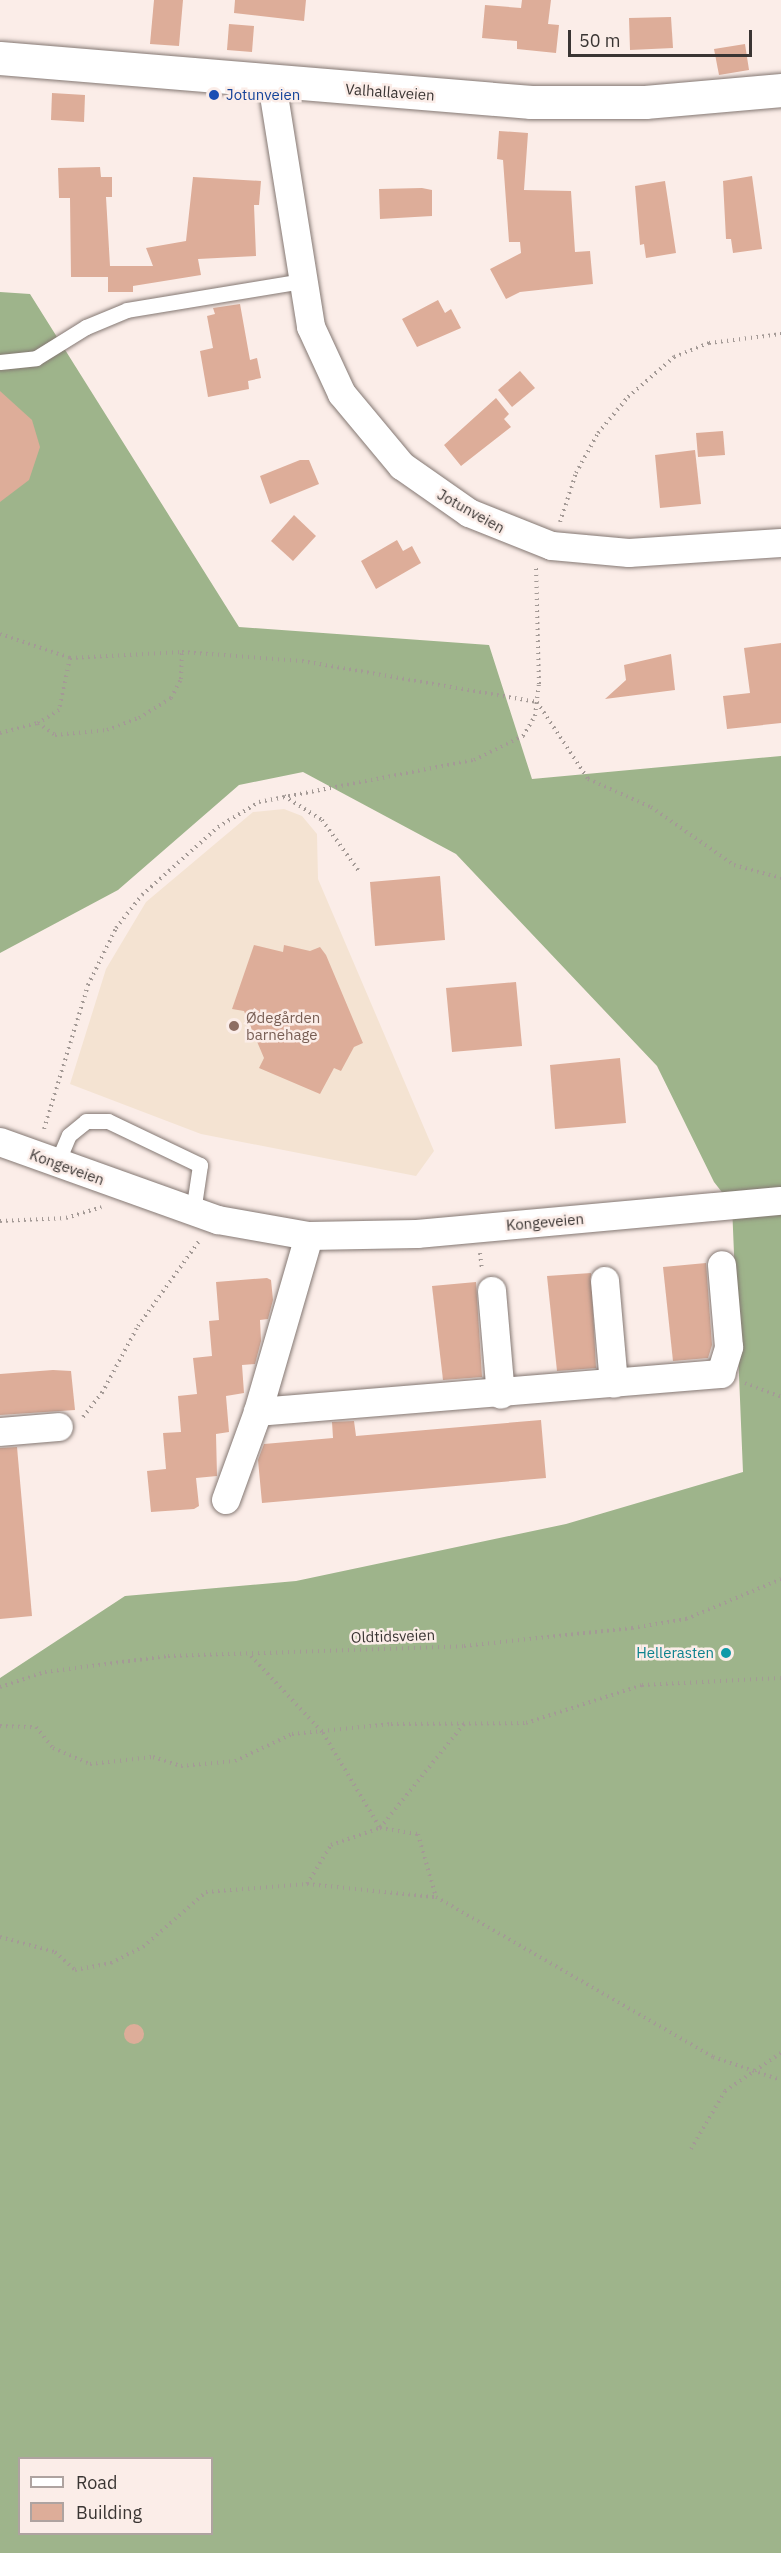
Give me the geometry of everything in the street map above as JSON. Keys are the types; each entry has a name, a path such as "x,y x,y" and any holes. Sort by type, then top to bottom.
{"street":[{"name":"Valhallaveien","path":"0,58 272,83 572,103 705,99 781,90"},
{"name":"Jotunveien","path":"272,83 311,327 330,371 380,444 454,504 544,543 629,553 781,543"},
{"name":"Kongeveien","path":"0,1142 206,1216 309,1236 476,1228 781,1201"},
{"path":"226,1500 258,1412 309,1236"},
{"path":"258,1412 501,1395 721,1374 729,1347 722,1265"},
{"path":"605,1281 614,1384"},
{"path":"492,1291 501,1395"},
{"path":"0,1432 59,1427"}],"lane":[{"path":"0,362 36,358 86,327 127,310 302,280"},
{"path":"45,1159 86,1121 108,1121 200,1165 206,1216"}],"path":[{"path":"45,1159 88,985 123,916 218,827 248,807 285,796 474,760 523,736 537,702 544,543 576,473 598,433 628,397 674,357 709,343 781,334"},
{"path":"0,634 70,658 182,652 302,661 537,702 588,779 651,807 734,865 781,878"},
{"path":"38,723 55,735 107,730 139,718 171,698 181,678 182,652"},
{"path":"0,733 38,723 59,710 70,658"},
{"path":"285,796 322,820 358,870"},
{"path":"0,1221 88,1214 125,1187"},
{"path":"59,1427 91,1411 138,1326 206,1216"},
{"path":"476,1228 483,1280 492,1291"},
{"path":"721,1374 781,1397"},
{"name":"Oldtidsveien","path":"0,1687 45,1672 168,1656 250,1656 464,1646 632,1628 686,1619 781,1579"},
{"path":"250,1656 323,1733 380,1828"},
{"path":"0,1726 36,1727 53,1748 90,1764 153,1757 181,1766 235,1761 284,1736 391,1724 526,1723 642,1685 781,1678"},
{"path":"380,1828 464,1724"},
{"path":"307,1884 331,1845 380,1828 418,1834 436,1897"},
{"path":"0,1937 55,1952 75,1970 111,1963 143,1947 206,1892 307,1884 436,1897 713,2057 781,2080"},
{"path":"691,2149 725,2091 753,2069 781,2053"}],"shaded area":[{"name":"Ødegården barnehage","path":"284,809 302,816 317,834 318,879 434,1151 416,1176 201,1134 70,1084 106,969 146,902 253,812"}],"green space":[{"path":"0,292 30,294 239,627 489,645 532,779 781,756 781,2553 0,2553 0,1678 125,1596 296,1581 566,1524 743,1472 732,1205 714,1182 657,1066 456,854 303,772 239,785 118,890 0,953"}],"building":[{"path":"154,0 183,0 179,46 150,44"},
{"path":"235,0 306,0 304,21 234,13"},
{"path":"522,0 551,0 548,24 559,25 556,53 517,49 517,41 482,38 485,5 521,8"},
{"path":"671,17 673,48 630,50 629,18"},
{"path":"229,24 254,26 252,52 227,50"},
{"path":"745,44 749,70 719,75 714,49"},
{"path":"52,93 85,95 84,122 51,120"},
{"path":"499,131 528,133 524,190 571,191 575,252 590,251 593,284 520,292 506,299 490,269 521,253 520,242 509,242 503,160 497,159"},
{"path":"100,167 101,177 112,177 112,197 106,197 110,266 153,266 146,248 186,241 193,177 261,181 259,205 254,205 256,256 198,259 201,275 133,286 133,292 108,292 108,277 71,277 70,198 59,198 58,168"},
{"path":"752,176 762,249 733,253 731,239 726,239 723,181"},
{"path":"665,181 676,253 646,258 644,244 640,245 635,186"},
{"path":"422,188 432,190 432,216 380,219 379,189"},
{"path":"438,300 445,313 451,309 461,328 417,347 402,319"},
{"path":"240,304 250,360 257,358 261,378 248,381 249,389 208,397 200,351 213,348 207,316 215,314 213,308"},
{"path":"520,371 535,388 512,407 498,390"},
{"path":"0,391 32,420 40,447 29,480 0,502"},
{"path":"496,398 509,414 504,419 511,427 461,466 444,445"},
{"path":"723,431 725,455 698,457 696,433"},
{"path":"695,450 701,504 660,508 655,455"},
{"path":"300,460 309,460 319,484 270,504 260,476"},
{"path":"294,515 316,536 293,561 271,541"},
{"path":"397,540 403,551 412,546 421,563 376,589 361,561"},
{"path":"781,643 781,723 727,729 723,696 750,693 744,648"},
{"path":"671,654 675,690 605,699 626,680 624,665"},
{"path":"440,876 445,940 375,946 370,882"},
{"path":"254,945 283,952 284,945 310,951 320,947 326,955 363,1043 354,1047 341,1071 334,1068 320,1094 259,1068 264,1058 244,1011 232,1009"},
{"path":"516,982 522,1046 452,1052 446,988"},
{"path":"620,1058 626,1123 555,1129 550,1065"},
{"path":"706,1263 712,1345 708,1358 673,1361 663,1267"},
{"path":"591,1273 596,1368 557,1371 547,1276"},
{"path":"267,1278 271,1280 273,1300 268,1319 260,1320 261,1341 255,1364 242,1365 244,1393 226,1396 229,1432 216,1434 217,1476 196,1478 199,1506 194,1509 151,1512 147,1471 166,1469 163,1433 181,1432 178,1396 197,1394 193,1358 212,1356 209,1321 219,1320 216,1282"},
{"path":"476,1282 482,1377 443,1380 432,1286"},
{"path":"71,1371 75,1410 0,1415 0,1374"},
{"path":"541,1420 546,1478 262,1503 258,1460 264,1444 333,1438 332,1422 354,1421 356,1436"},
{"path":"17,1447 32,1616 0,1619 0,1448"},
{"path":"134,2024 141,2027 144,2034 141,2041 134,2044 127,2041 124,2034 127,2027"}],"place":[{"name":"Jotunveien","path":"214,95"},
{"name":"Ødegården barnehage","path":"234,1026"},
{"name":"Hellerasten","path":"726,1653"}]}
